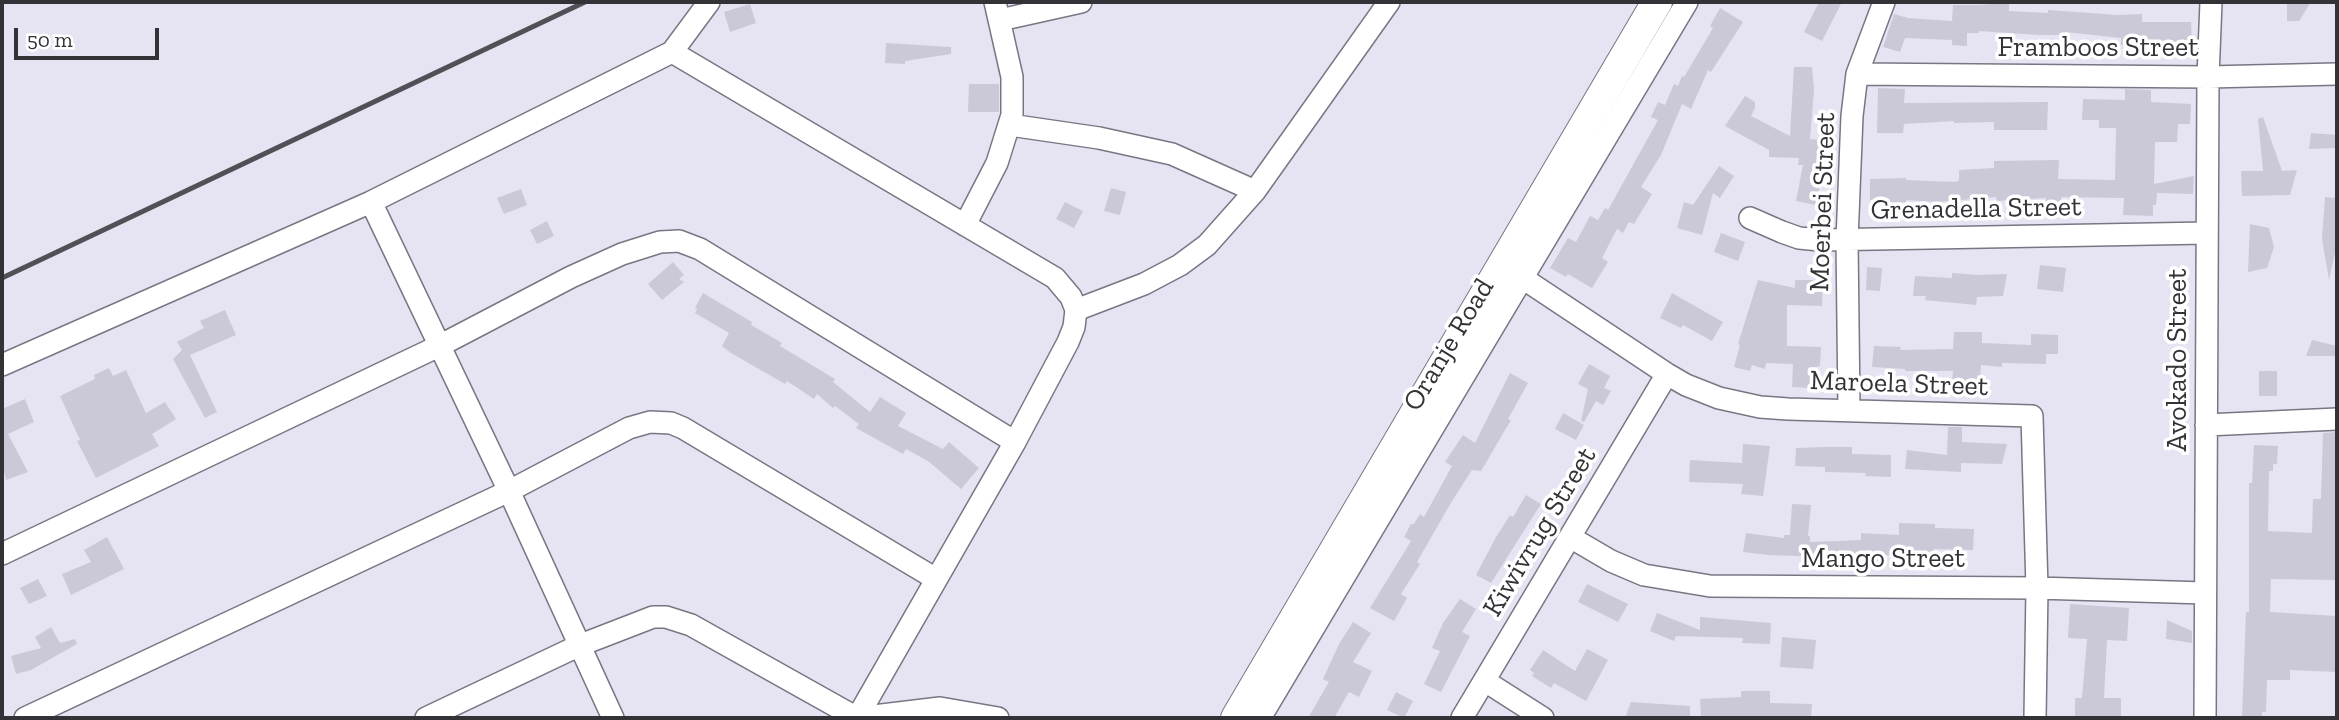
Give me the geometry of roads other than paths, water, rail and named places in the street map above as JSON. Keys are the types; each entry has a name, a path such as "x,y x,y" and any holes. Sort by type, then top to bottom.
{"street":[{"path":"2,365 371,202 672,52 709,2"},
{"path":"965,225 997,163 1012,115 1012,77 998,11 1081,2"},
{"path":"1076,310 1144,284 1180,265 1207,245 1255,191 1376,11 1389,2"},
{"path":"1236,718 1512,271 1657,2"},
{"name":"Oranje Road","path":"1260,718 1512,271 1688,2"},
{"name":"Moerbei Street","path":"1849,409 1847,240 1852,116 1857,74 1884,2"},
{"name":"Avokado Street","path":"2205,718 2208,77 2211,2"},
{"path":"672,52 1055,278 1071,297 1076,310 1074,327 1068,342 1015,442 857,718"},
{"name":"Framboos Street","path":"1857,74 2208,77 2337,74"},
{"path":"1010,125 1099,138 1172,154 1255,191"},
{"path":"371,202 441,345 613,718"},
{"name":"Grenadella Street","path":"1750,218 1799,237 1847,240 2207,233"},
{"path":"2,554 441,345 581,272 645,245 660,242 679,241 700,249 1015,442"},
{"name":"Maroela Street","path":"1512,271 1667,374 1719,398 1760,407 2032,416 2037,588 2035,718"},
{"name":"Kiwivrug Street","path":"1462,718 1667,374"},
{"path":"2206,425 2337,419"},
{"path":"25,718 509,491 629,428 650,422 671,423 683,428 936,579"},
{"name":"Mango Street","path":"1570,537 1611,561 1644,575 1710,586 2037,588 2205,593"},
{"path":"427,718 578,646 653,617 679,620 691,625 857,718 940,708 998,718"},
{"path":"1485,681 1543,718"}],"railway":[{"path":"2,278 585,2"}]}
